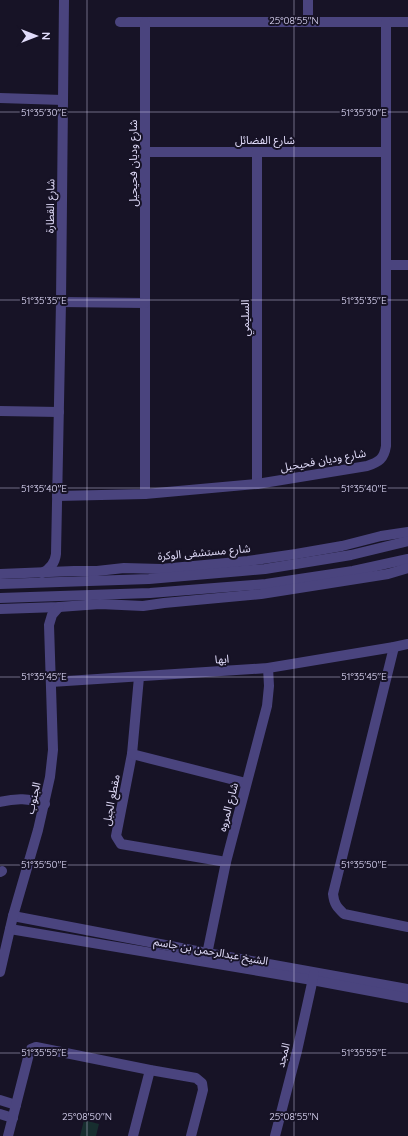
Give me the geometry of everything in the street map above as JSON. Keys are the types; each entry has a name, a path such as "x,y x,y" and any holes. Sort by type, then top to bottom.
{"street":[{"name":"شارع القطارة","path":"42,573 54,564 56,554 64,100 64,0"},
{"path":"308,0 308,22"},
{"path":"120,22 408,22"},
{"name":"شارع وديان فحيحيل","path":"145,22 145,494"},
{"name":"شارع وديان فحيحيل","path":"57,496 145,494 257,484 367,466 376,463 381,459 385,453 386,446 386,22"},
{"path":"0,98 64,100"},
{"name":"شارع الفضائل","path":"145,152 386,152"},
{"name":"السليمي","path":"257,152 257,484"},
{"path":"386,265 408,265"},
{"path":"61,302 145,303"},
{"path":"0,411 59,412"},
{"name":"شارع مستشفى الوكرة","path":"0,574 97,571 124,568 161,568 248,561 296,554 381,536 408,532"},
{"path":"351,555 381,536"},
{"name":"شارع مستشفى الوكرة","path":"0,584 149,579 242,571 351,555 408,541"},
{"path":"56,554 61,563 74,571"},
{"path":"0,598 150,593 266,584 353,571 408,559"},
{"path":"389,563 408,567"},
{"path":"0,609 100,604 143,606 164,602 261,594 388,574 408,567"},
{"path":"97,571 119,580"},
{"path":"118,605 138,600 150,593"},
{"path":"49,625 52,615 59,607"},
{"path":"38,608 45,615 49,625"},
{"name":"الجنوب","path":"0,972 13,916 45,804 52,764 53,750 49,625"},
{"name":"ابها","path":"51,682 268,668 408,644"},
{"path":"394,647 333,894 333,902 344,914 408,927"},
{"name":"شارع المروه","path":"206,957 226,862 267,706 269,686 268,668"},
{"name":"مقطع الجبل","path":"139,677 132,754 116,836 121,844 226,862"},
{"path":"132,754 246,783"},
{"path":"0,802 20,799 37,801 45,804"},
{"name":"الشيخ عبدالرحمن بن جاسم","path":"13,916 206,957 313,976 408,989"},
{"name":"الشيخ عبدالرحمن بن جاسم","path":"10,929 206,957"},
{"name":"الشيخ عبدالرحمن بن جاسم","path":"313,976 408,998"},
{"name":"المجد","path":"275,1136 297,1051 313,976"},
{"path":"8,1136 28,1054 31,1049 36,1047 196,1078 202,1083 203,1090 191,1136"},
{"path":"133,1136 150,1070"},
{"path":"0,1100 16,1105"},
{"path":"0,1114 13,1118"}],"green space":[{"path":"84,1120 99,1124 96,1136 80,1136"}]}
